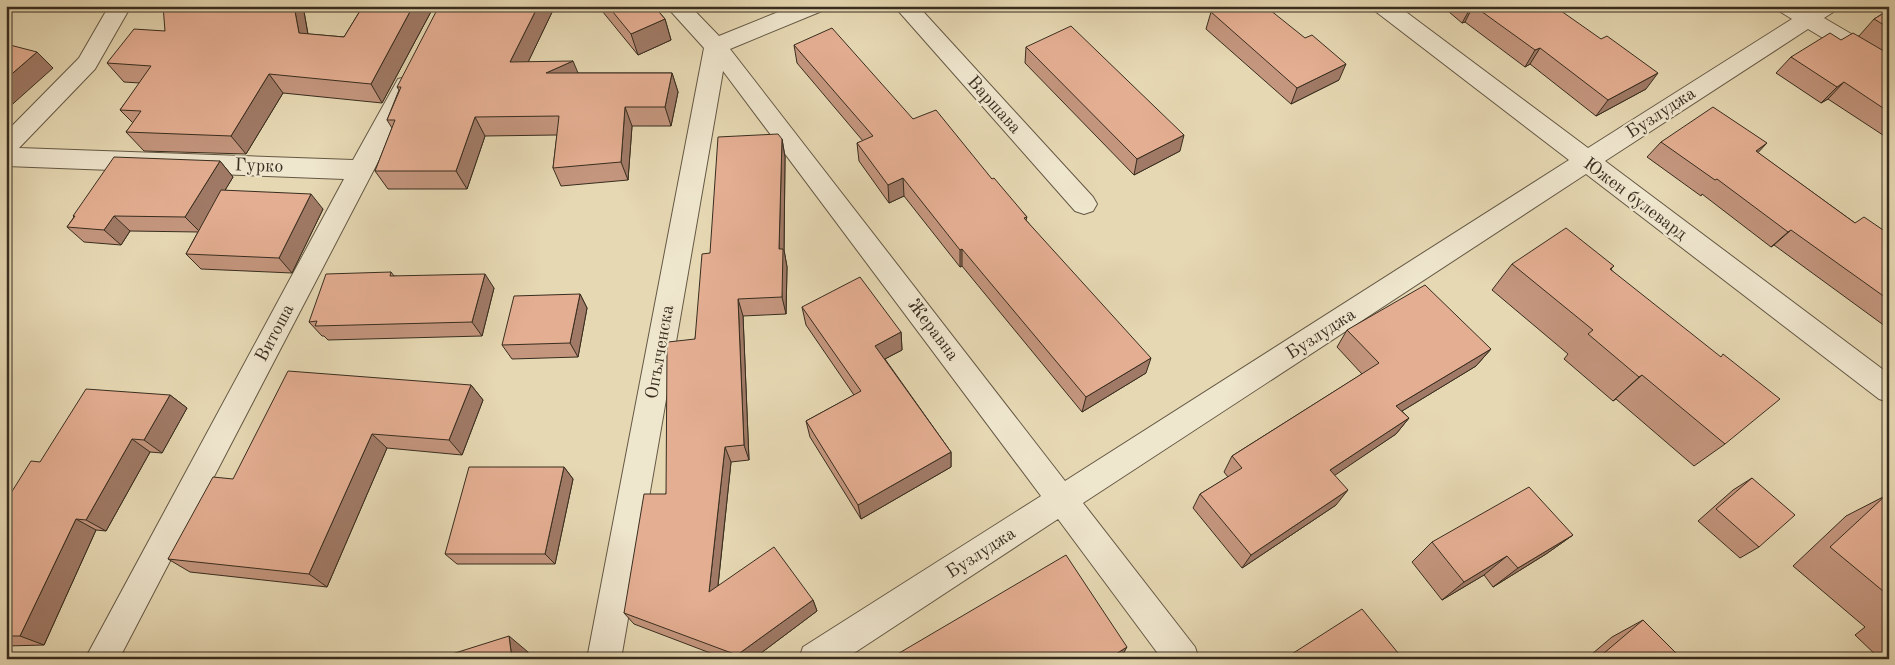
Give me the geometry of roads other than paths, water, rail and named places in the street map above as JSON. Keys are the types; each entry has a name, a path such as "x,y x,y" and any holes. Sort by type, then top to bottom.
{"street":[{"path":"6,148 87,63 120,6"},
{"name":"Жеравна","path":"677,6 716,46 1183,659"},
{"path":"716,46 814,6"},
{"name":"Варшава","path":"905,6 1084,204"},
{"name":"Южен булевард","path":"1383,6 1586,162 1889,390"},
{"path":"1807,10 1889,67"},
{"name":"Бузлуджа","path":"815,659 1586,162 1807,10"},
{"name":"Опълченска","path":"604,659 716,46"},
{"name":"Витоша","path":"101,659 362,170 415,66"},
{"name":"Гурко","path":"6,157 362,170"}]}
